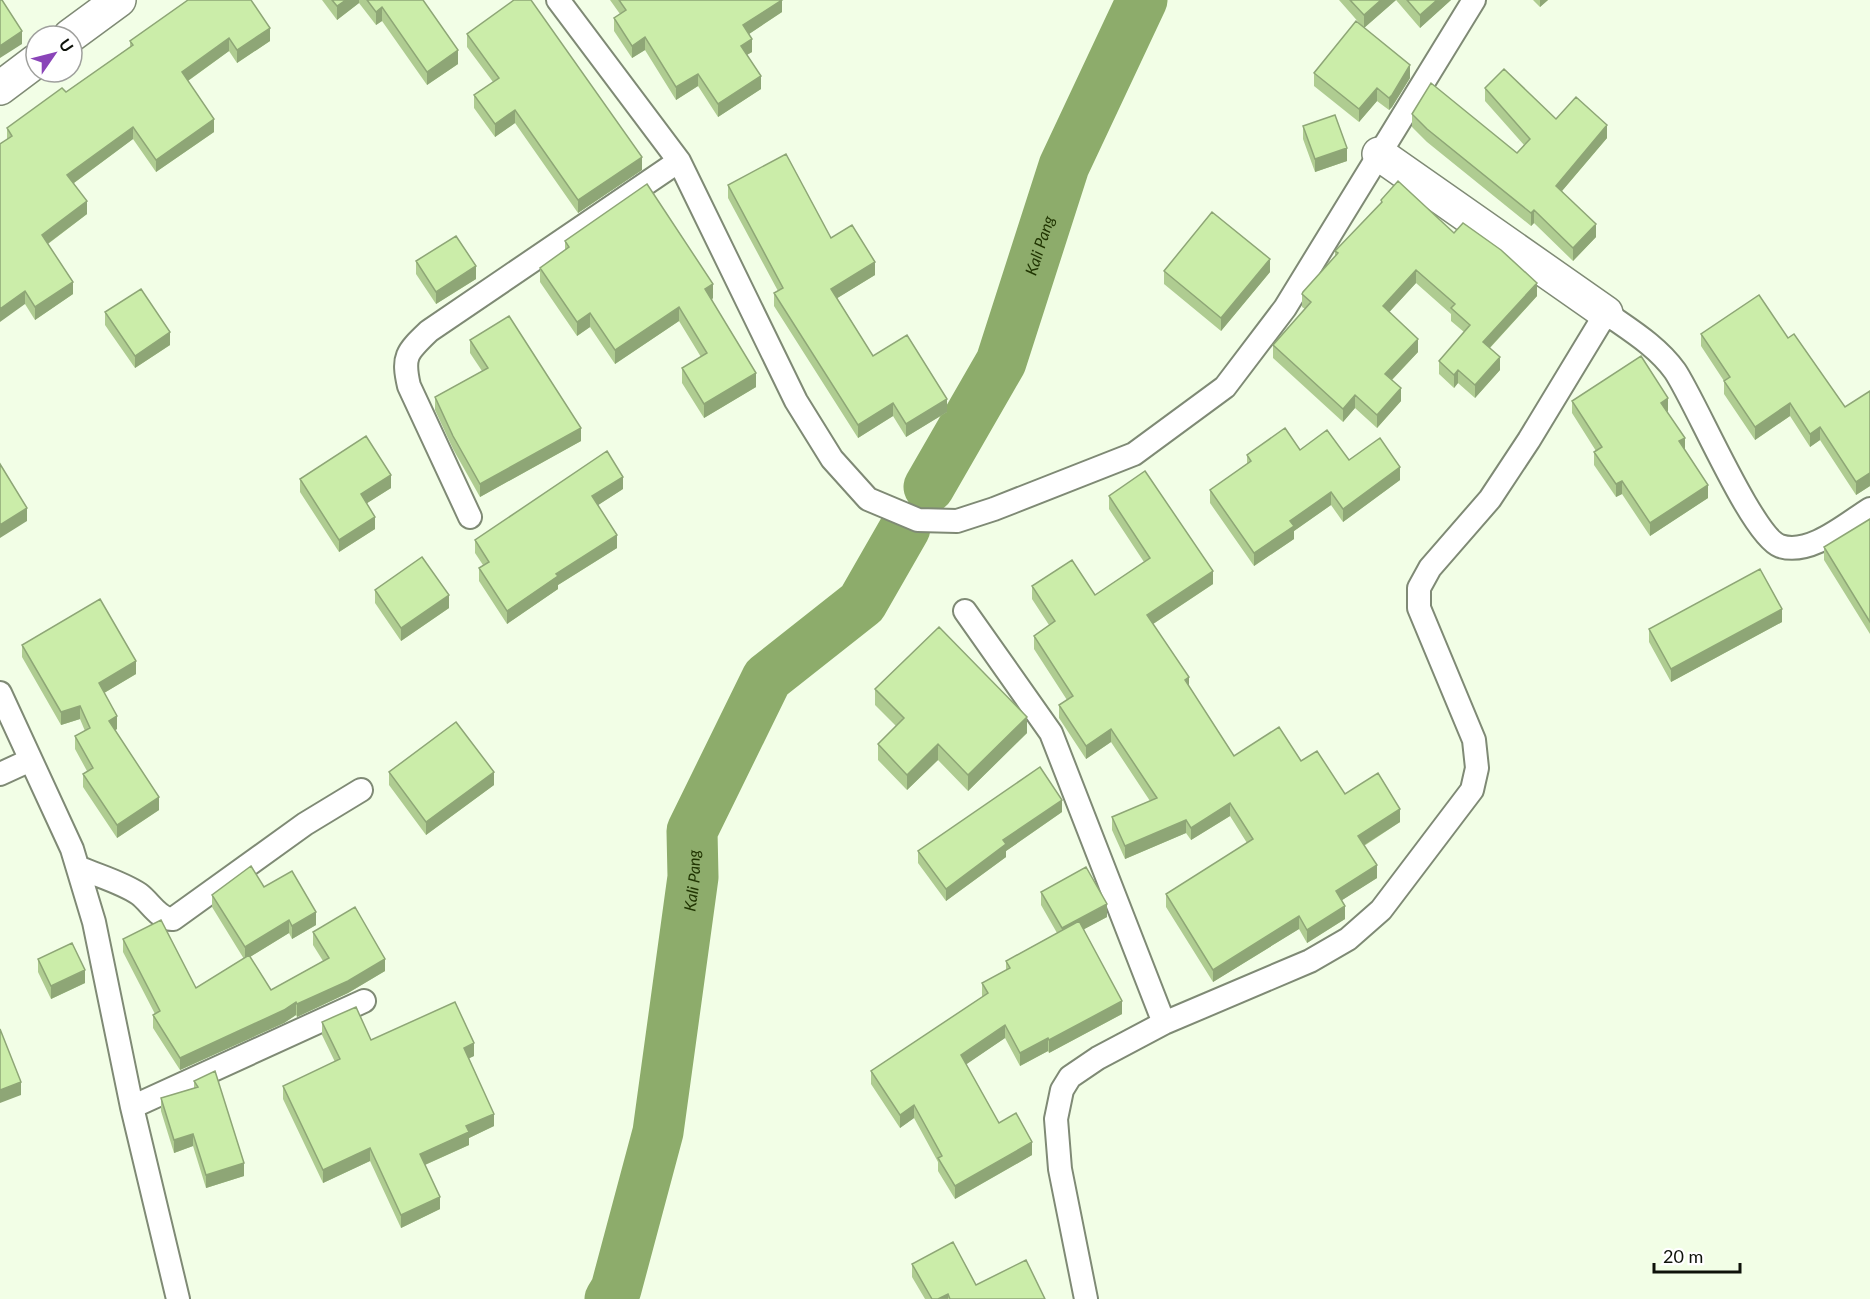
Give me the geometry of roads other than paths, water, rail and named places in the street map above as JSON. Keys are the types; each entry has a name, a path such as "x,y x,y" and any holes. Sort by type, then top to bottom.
{"street":[{"path":"84,26 119,0"},
{"path":"558,0 679,161 796,401 832,459 868,499 918,520 957,521 994,509 1134,454 1226,387 1285,308 1474,0"},
{"path":"0,88 24,70"},
{"path":"1379,153 1656,349 1675,372 1747,506 1762,530 1779,546 1817,543 1870,509"},
{"path":"470,517 409,386 405,368 407,355 429,331 679,161"},
{"path":"1086,1299 1060,1169 1056,1119 1062,1090 1071,1077 1098,1058 1164,1023 1310,961 1348,939 1381,910 1472,790 1477,768 1474,740 1419,608 1419,588 1430,568 1497,489 1606,312"},
{"path":"964,611 1051,733 1164,1023"},
{"path":"0,693 72,849 78,867 94,922 132,1107 178,1299"},
{"path":"0,774 31,762"},
{"path":"78,867 140,895 167,920 173,920 305,824 361,790"},
{"path":"132,1107 364,1002"}],"waterway":[{"name":"Kali Pang","path":"929,487 1001,362 1064,166 1142,0"},
{"name":"Kali Pang","path":"610,1299 616,1289 658,1132 693,877 692,831 767,678 862,603 905,528"}]}
